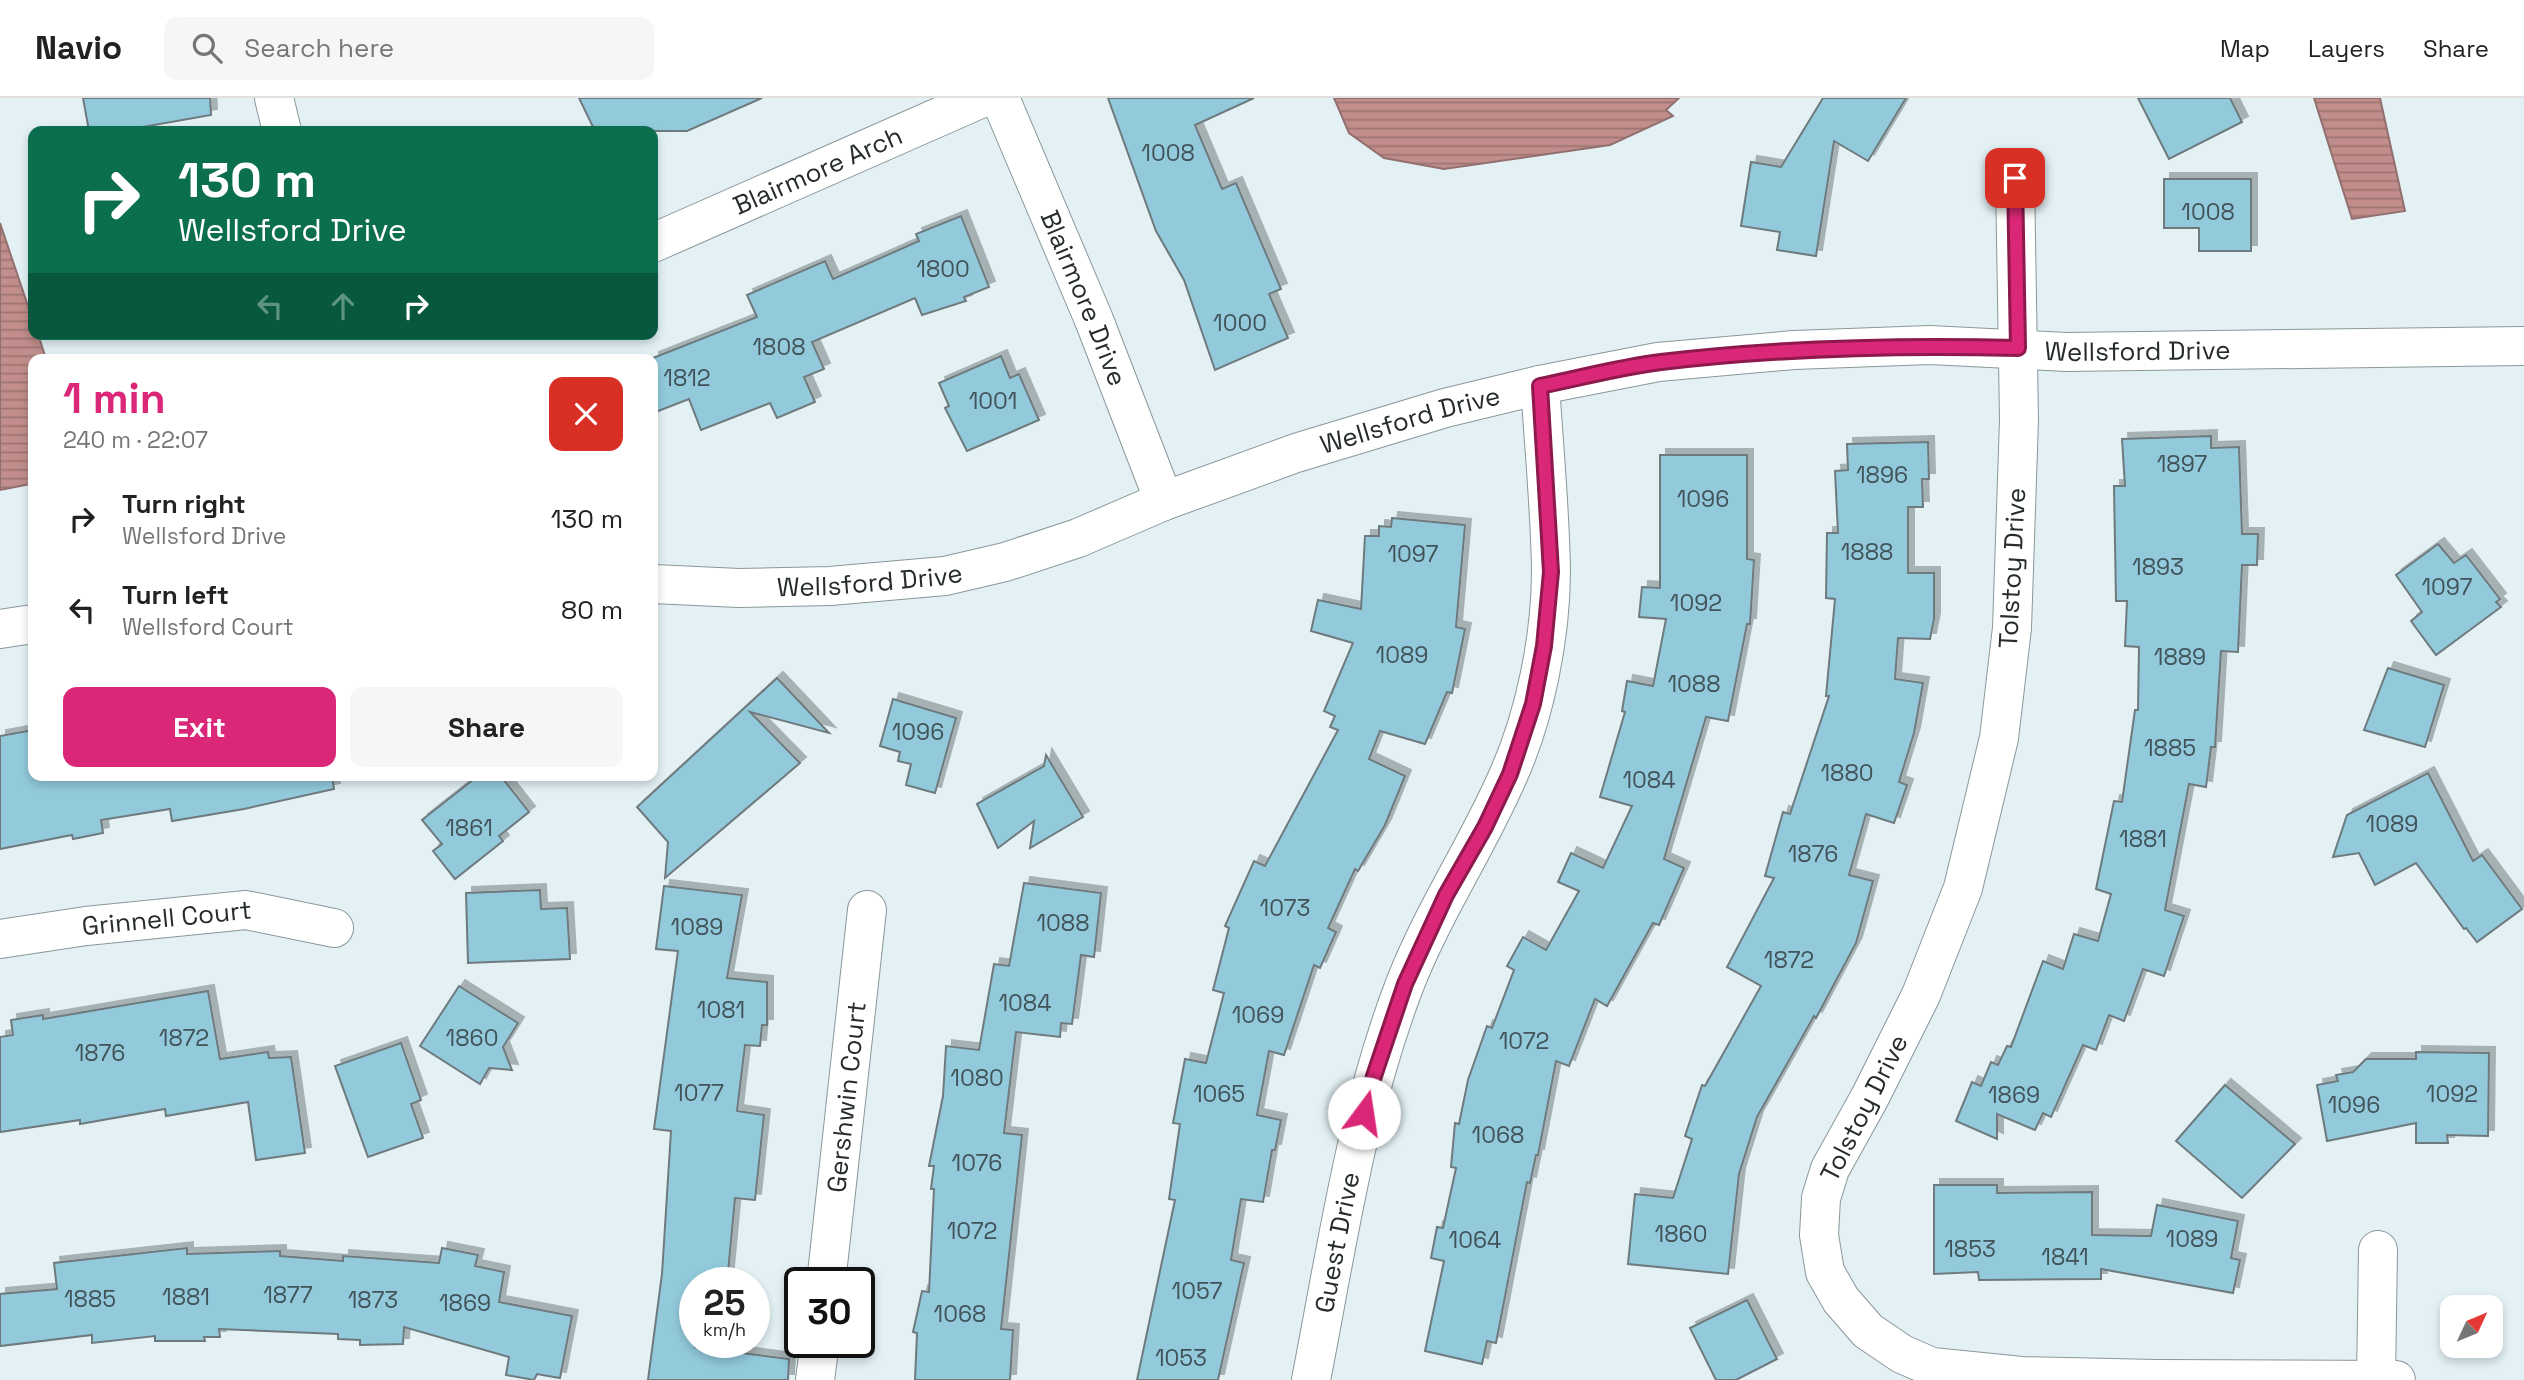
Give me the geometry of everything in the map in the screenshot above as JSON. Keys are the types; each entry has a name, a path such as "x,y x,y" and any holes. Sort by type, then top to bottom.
{"street":[{"path":"274,98 281,126"},
{"name":"Blairmore Arch","path":"658,241 982,98"},
{"name":"Blairmore Drive","path":"1000,98 1094,320 1164,501"},
{"name":"Tolstoy Drive","path":"2015,178 2019,420 2012,628 1999,738 1963,888 1921,995 1870,1097 1829,1169 1821,1198 1819,1235 1825,1272 1841,1300 1868,1331 1902,1354 1932,1367 2021,1376 2396,1380"},
{"name":"Wellsford Drive","path":"658,584 739,588 830,586 945,576 1006,562 1078,538 1164,501 1296,453 1445,408 1658,362 1794,350 1930,345 2067,352 2524,346"},
{"name":"Guest Drive","path":"1311,1380 1360,1132 1374,1076 1405,984 1446,895 1485,827 1510,774 1533,704 1544,646 1551,572 1540,386"},
{"path":"0,629 28,625"},
{"name":"Grinnell Court","path":"0,939 86,926 246,910 334,928"},
{"name":"Gershwin Court","path":"828,1267 867,910"},
{"path":"2376,1380 2378,1250"},
{"path":"815,1380 818,1358"}],"shaded area":[{"path":"1334,98 1679,98 1666,110 1673,116 1610,145 1444,169 1384,158 1349,133"},
{"path":"2314,98 2380,98 2405,211 2352,219"},
{"path":"0,223 28,306 28,340 40,340 44,354 28,354 28,484 0,490"}],"building":[{"path":"83,98 210,98 211,115 148,126 88,126"},
{"path":"579,98 762,98 687,131 658,131 658,126 593,126"},
{"path":"1108,98 1254,98 1195,125 1222,189 1236,183 1281,289 1269,294 1288,338 1215,370 1184,280 1156,231"},
{"path":"1823,98 1906,98 1868,161 1834,141 1816,256 1777,250 1780,232 1741,226 1751,162 1781,167"},
{"path":"2138,98 2230,98 2242,122 2169,159"},
{"path":"2164,179 2251,179 2251,251 2199,251 2199,228 2164,228"},
{"path":"961,216 989,287 964,297 966,301 922,315 915,298 812,342 824,369 804,377 815,402 777,418 770,403 701,430 689,399 658,411 658,356 757,317 747,295 825,261 833,279 919,241 916,234"},
{"path":"1001,356 1010,378 1019,374 1039,420 967,451 945,408 949,406 939,383"},
{"path":"2211,436 2211,448 2239,447 2242,534 2258,534 2257,565 2242,565 2238,652 2221,651 2215,747 2211,747 2206,787 2189,784 2165,910 2184,916 2164,976 2143,969 2124,1021 2109,1015 2096,1050 2083,1045 2051,1117 2043,1113 2035,1130 1997,1114 1997,1139 1956,1121 1972,1082 1981,1086 1991,1062 1998,1065 2007,1046 2011,1047 2043,961 2063,969 2074,934 2098,941 2111,894 2096,889 2114,801 2122,802 2135,710 2138,710 2139,647 2125,646 2127,601 2116,601 2114,486 2125,486 2122,439"},
{"path":"1928,442 1929,479 1922,479 1923,507 1908,507 1908,573 1934,573 1934,619 1930,639 1898,638 1895,679 1923,683 1914,733 1899,782 1907,785 1894,823 1866,814 1849,875 1873,881 1856,943 1816,1018 1814,1016 1757,1117 1739,1174 1728,1274 1628,1264 1635,1194 1673,1198 1692,1139 1685,1136 1702,1085 1705,1086 1761,986 1727,967 1774,878 1765,876 1783,812 1790,814 1829,696 1826,696 1835,599 1826,598 1827,533 1838,533 1835,471 1848,470 1847,444"},
{"path":"1660,455 1747,455 1747,559 1754,560 1750,624 1747,624 1728,721 1706,717 1664,859 1684,868 1659,925 1653,923 1607,1006 1595,999 1569,1066 1556,1061 1538,1155 1530,1183 1527,1182 1496,1343 1487,1341 1482,1364 1425,1351 1444,1261 1431,1258 1437,1227 1443,1228 1456,1168 1451,1167 1455,1123 1459,1124 1468,1080 1487,1026 1492,1028 1514,970 1507,966 1523,937 1546,950 1579,891 1558,882 1571,853 1603,868 1632,806 1600,797 1625,712 1622,711 1627,681 1653,686 1666,619 1639,617 1642,587 1660,588"},
{"path":"1392,518 1465,525 1456,627 1465,629 1452,693 1447,692 1425,744 1380,731 1369,759 1405,776 1385,825 1358,871 1355,869 1328,928 1336,932 1320,968 1314,965 1284,1055 1269,1051 1257,1115 1281,1120 1275,1150 1272,1150 1263,1202 1241,1199 1231,1260 1244,1263 1218,1380 1137,1380 1175,1200 1169,1199 1180,1124 1173,1123 1185,1059 1206,1063 1224,993 1213,990 1229,928 1225,926 1254,861 1265,866 1338,730 1330,727 1335,716 1324,711 1353,643 1311,631 1318,600 1361,609 1365,536 1379,536 1379,526 1391,527"},
{"path":"2438,544 2454,563 2466,555 2500,599 2496,602 2501,607 2436,655 2411,621 2422,612 2396,575"},
{"path":"2388,668 2444,685 2425,747 2364,730"},
{"path":"777,678 829,733 750,712 800,763 665,878 668,842 637,807"},
{"path":"893,699 956,718 935,793 906,785 911,764 898,761 900,752 880,746"},
{"path":"28,731 28,781 333,781 334,789 244,809 172,821 170,809 101,820 103,833 73,839 72,835 0,849 0,736"},
{"path":"1046,755 1083,817 1030,848 1034,821 998,848 977,804 1044,766"},
{"path":"2428,773 2473,861 2482,855 2522,909 2477,942 2466,928 2464,929 2416,863 2375,885 2359,853 2333,857 2347,815"},
{"path":"471,781 505,781 529,812 499,836 503,841 455,879 433,851 442,844 422,820"},
{"path":"1024,883 1101,893 1094,957 1081,955 1072,1024 1061,1023 1060,1037 1016,1032 1004,1133 1022,1135 1001,1329 1013,1330 1010,1380 915,1380 917,1333 913,1332 922,1291 929,1292 934,1166 929,1166 943,1096 946,1046 979,1050 994,964 1009,966"},
{"path":"664,886 742,895 727,978 767,982 767,1025 762,1025 760,1046 745,1045 737,1111 764,1115 755,1200 735,1198 729,1267 679,1267 679,1358 770,1357 789,1359 788,1380 648,1380 662,1274 671,1131 654,1129 678,951 656,949"},
{"path":"540,890 541,909 567,908 570,959 468,963 466,893"},
{"path":"459,986 518,1023 503,1047 512,1070 489,1068 480,1084 420,1046"},
{"path":"208,991 220,1059 268,1052 269,1058 291,1057 305,1153 256,1160 248,1102 166,1116 165,1109 80,1124 80,1120 0,1132 0,1037 13,1035 11,1020 43,1015 43,1019"},
{"path":"401,1043 421,1100 411,1104 423,1138 368,1157 335,1066"},
{"path":"2416,1052 2489,1053 2488,1136 2447,1135 2448,1143 2416,1143 2416,1123 2327,1141 2317,1085 2338,1081 2336,1075 2353,1072 2366,1059 2416,1059"},
{"path":"2225,1085 2295,1144 2242,1198 2176,1141"},
{"path":"1934,1185 1997,1185 1997,1193 2092,1192 2092,1235 2151,1236 2157,1205 2238,1221 2231,1258 2240,1260 2233,1293 2101,1269 2101,1279 1979,1280 1978,1272 1934,1274"},
{"path":"187,1248 187,1254 280,1251 280,1256 343,1261 343,1256 439,1263 442,1248 478,1255 475,1266 504,1272 499,1302 572,1316 560,1378 537,1374 534,1380 506,1375 509,1357 404,1327 403,1344 360,1345 360,1340 338,1339 338,1334 219,1329 220,1337 204,1337 205,1341 155,1341 155,1336 92,1343 92,1335 0,1346 0,1294 57,1289 54,1263"},
{"path":"1747,1300 1777,1359 1736,1380 1716,1380 1690,1328"}],"route":[{"path":"1364,1113 1405,984 1446,895 1485,827 1510,774 1533,704 1544,646 1551,572 1540,386 1658,362 1794,350 1930,345 2018,348 2015,178"}]}
